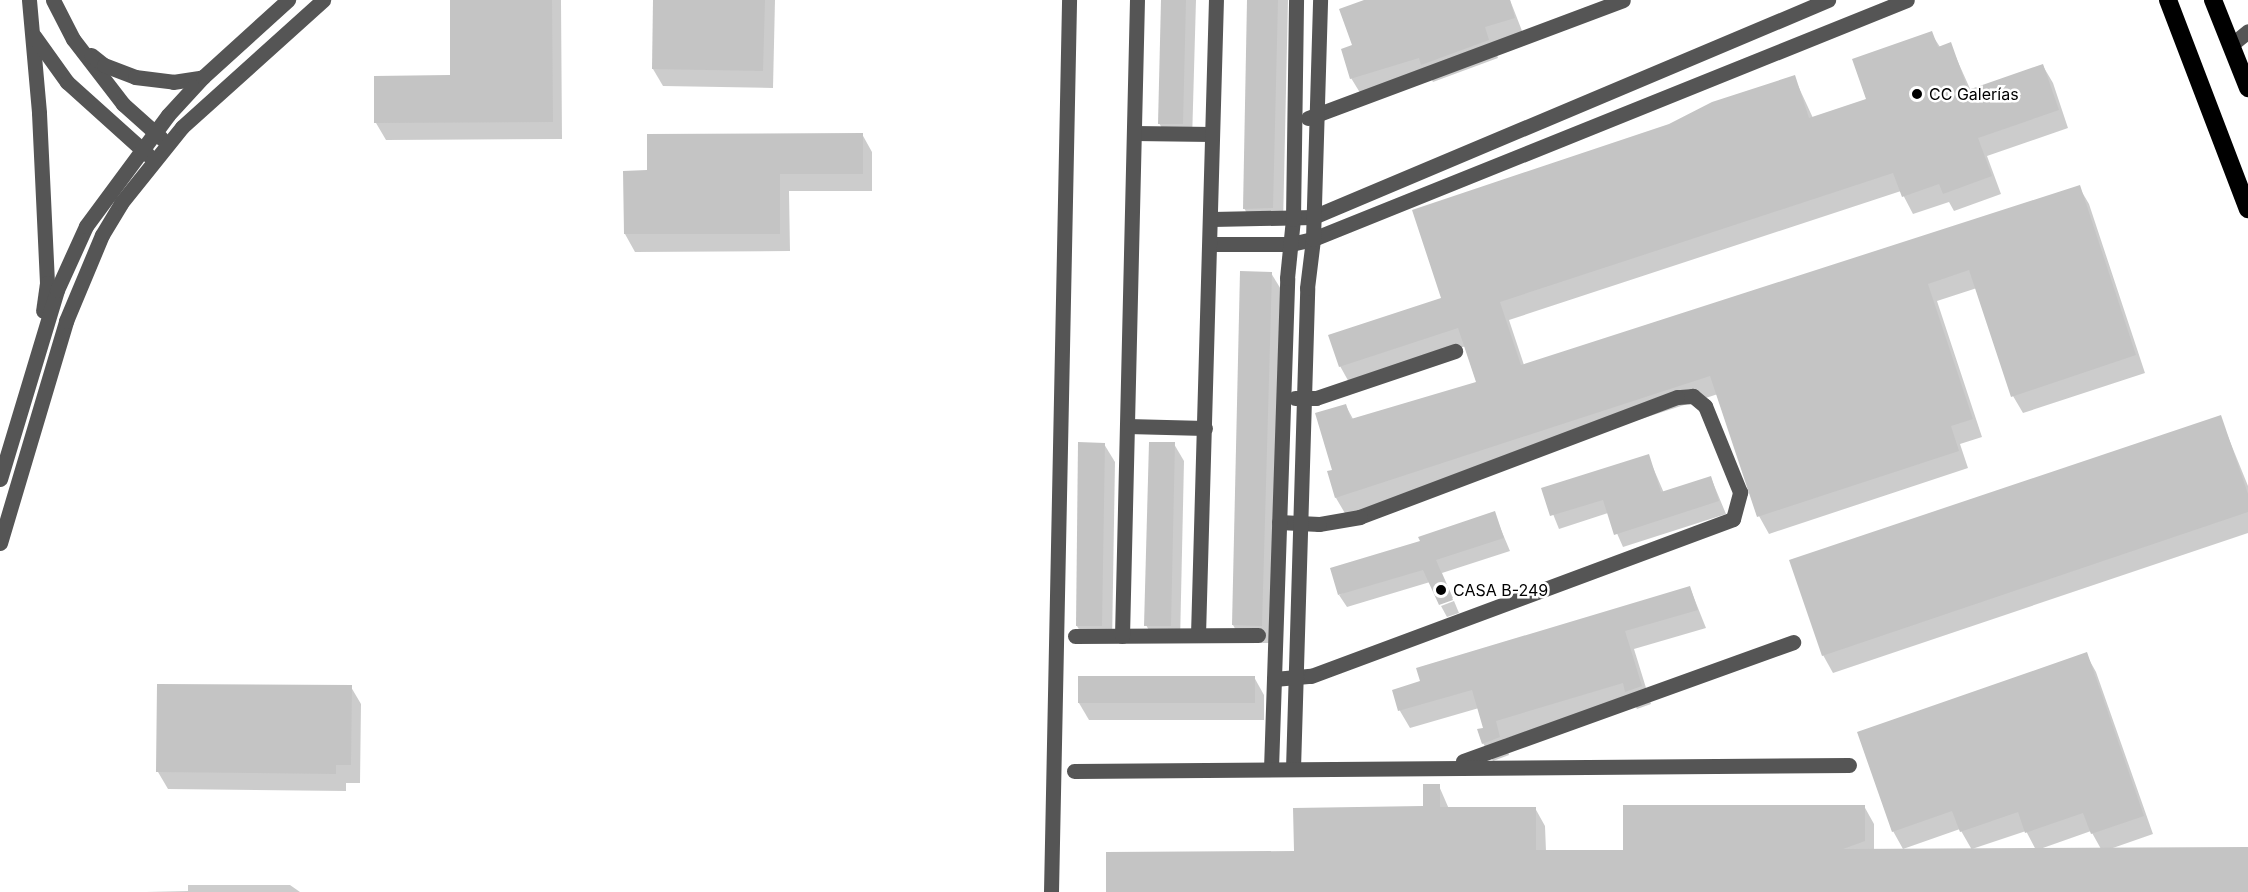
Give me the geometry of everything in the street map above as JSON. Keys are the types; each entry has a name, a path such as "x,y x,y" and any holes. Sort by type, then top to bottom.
{"highway":[{"path":"2168,0 2248,209"},
{"path":"2212,0 2248,88"}],"street":[{"path":"29,0 34,36 47,283 39,346"},
{"path":"53,0 73,39 123,104 168,144"},
{"path":"0,479 57,290 86,226 141,148 203,77 288,0"},
{"path":"0,543 66,321 102,235 154,160 168,144 218,93 323,0"},
{"path":"1051,892 1069,0"},
{"path":"1122,636 1137,0"},
{"path":"1198,635 1212,219 1216,0"},
{"path":"1271,769 1283,398 1293,219 1292,120 1296,0"},
{"path":"1293,769 1302,524 1307,288 1313,239 1320,0"},
{"path":"1292,120 1316,117 1623,0"},
{"path":"1212,219 1313,217 1828,0"},
{"path":"1211,244 1291,244 1313,239 1907,0"},
{"path":"2231,45 2248,32"},
{"path":"34,36 67,82 154,160"},
{"path":"73,39 104,65 135,77 173,82 203,77"},
{"path":"1134,133 1212,134"},
{"path":"1283,398 1316,398 1455,351"},
{"path":"1274,679 1296,679 1733,519 1740,492 1705,406 1693,396 1677,397 1360,517 1302,524 1279,522"},
{"path":"1127,426 1205,428"},
{"path":"1075,636 1258,635"},
{"path":"1452,765 1793,642"},
{"path":"1074,771 1452,765 1849,765"}],"building":[{"path":"450,0 552,0 553,122 374,123 374,76 450,75"},
{"path":"653,0 765,0 763,71 652,69"},
{"path":"1161,0 1186,0 1183,124 1158,124"},
{"path":"1247,0 1278,0 1273,208 1243,209"},
{"path":"1364,0 1510,0 1515,18 1485,27 1489,40 1421,65 1419,58 1350,79 1341,49 1352,45 1339,9"},
{"path":"1932,31 1938,47 1951,42 1968,90 2043,64 2059,110 1978,138 1992,176 1943,194 1939,184 1902,197 1893,173 1500,302 1521,365 2080,185 2136,355 2011,397 1969,270 1928,284 1973,419 1951,426 1959,451 1757,517 1710,376 1335,498 1327,471 1332,470 1315,413 1346,404 1351,419 1476,382 1458,328 1339,367 1328,335 1441,298 1412,210 1669,124 1712,102 1795,75 1809,118 1866,99 1852,59"},
{"path":"863,133 863,174 780,174 780,234 624,234 623,171 647,170 647,134"},
{"path":"1240,271 1272,272 1262,626 1232,625"},
{"path":"2221,415 2248,494 2248,512 1822,656 1789,560"},
{"path":"1078,442 1105,443 1102,626 1076,626"},
{"path":"1149,442 1175,442 1171,626 1144,626"},
{"path":"1649,454 1661,492 1711,476 1719,501 1614,535 1603,500 1550,516 1541,488"},
{"path":"1495,511 1504,538 1436,560 1453,600 1439,605 1423,570 1338,595 1330,568 1420,541 1418,537"},
{"path":"1690,586 1698,610 1625,631 1642,686 1625,692 1623,683 1496,721 1500,737 1482,744 1477,729 1483,728 1472,690 1398,711 1392,690 1420,681 1416,668"},
{"path":"2087,652 2144,816 2091,834 2083,813 2025,833 2018,812 1960,832 1952,811 1892,832 1857,732"},
{"path":"1078,676 1255,676 1255,703 1078,703"},
{"path":"157,684 352,685 351,765 336,765 336,774 156,772"},
{"path":"1423,784 1440,784 1440,807 1536,807 1536,850 1623,850 1623,805 1865,805 1865,841 1843,849 2248,847 2248,892 1106,892 1106,852 1294,851 1293,808 1423,806"}],"place":[{"name":"CC Galerías","path":"1917,94"},
{"name":"CASA B-249","path":"1441,590"}]}
